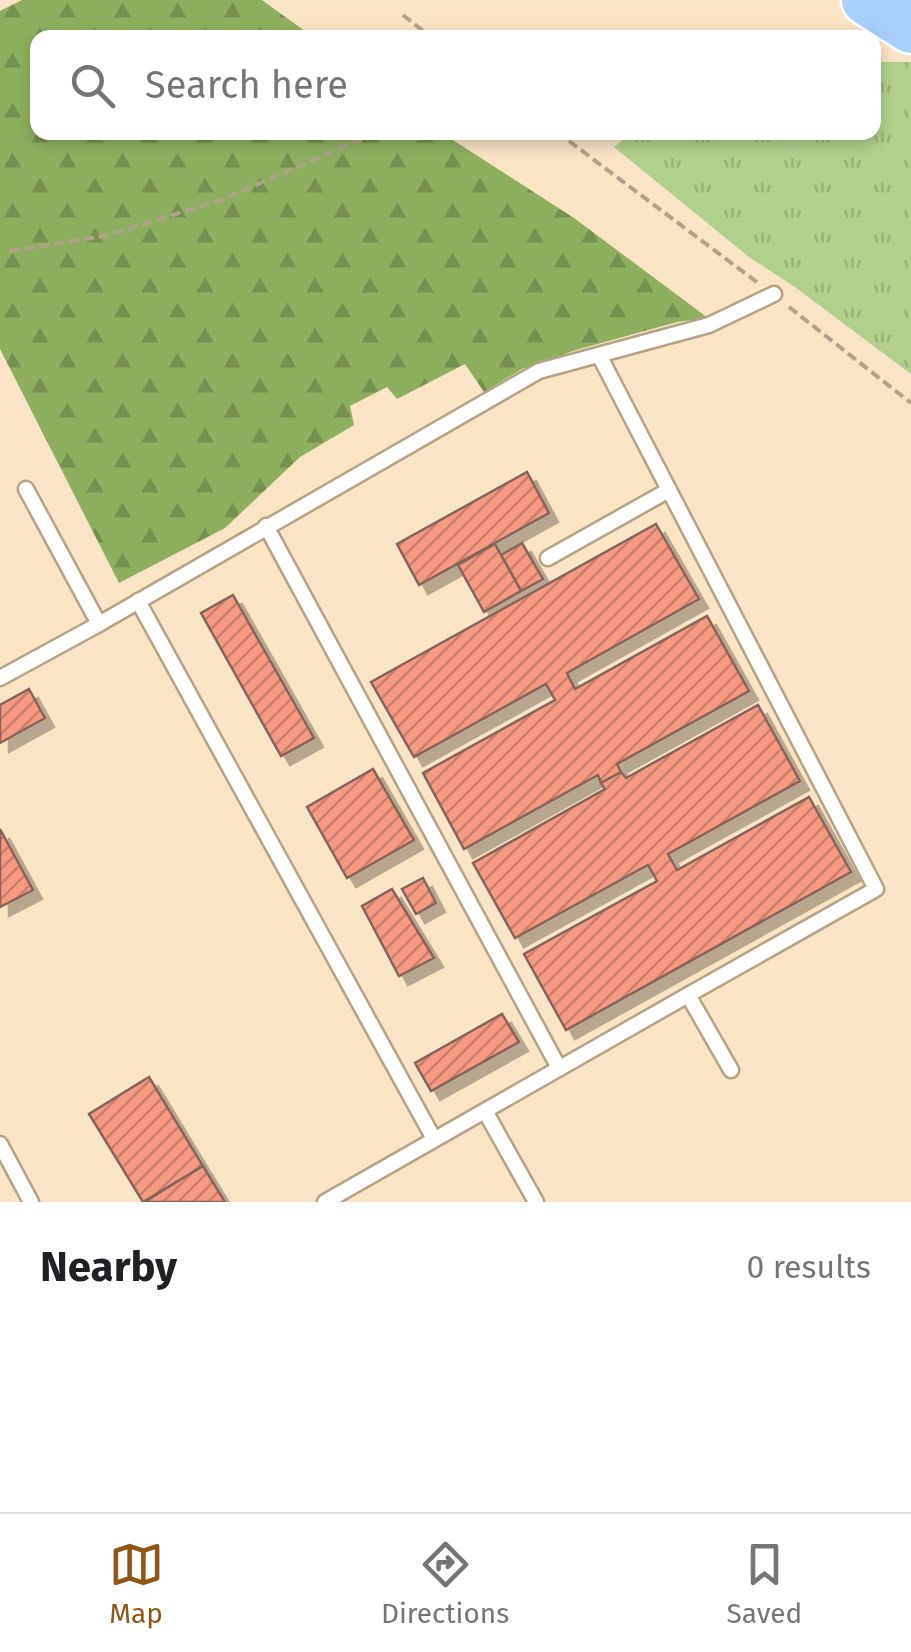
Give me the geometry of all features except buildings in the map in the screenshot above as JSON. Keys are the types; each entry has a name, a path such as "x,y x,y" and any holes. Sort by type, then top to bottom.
{"highway":[{"path":"867,0 911,28"}],"lane":[{"path":"0,678 539,371 709,325 774,294"},
{"path":"324,1202 876,889 599,355"},
{"path":"26,490 99,624"},
{"path":"548,558 669,490"},
{"path":"266,526 559,1068"},
{"path":"138,601 434,1140"},
{"path":"688,994 731,1070"},
{"path":"485,1110 536,1202"},
{"path":"0,1144 31,1202"}],"path":[{"path":"403,15 422,30"},
{"path":"10,251 106,236 221,200 360,140"},
{"path":"568,140 774,294 911,404"}],"green space":[{"path":"22,0 262,0 303,30 30,30 30,140 453,140 574,218 708,318 677,322 576,350 522,369 484,392 465,364 397,399 387,387 350,406 354,425 300,457 225,528 119,583 0,349 0,11"},
{"path":"881,62 911,62 911,374 749,257 614,147 622,140 881,140"}]}
